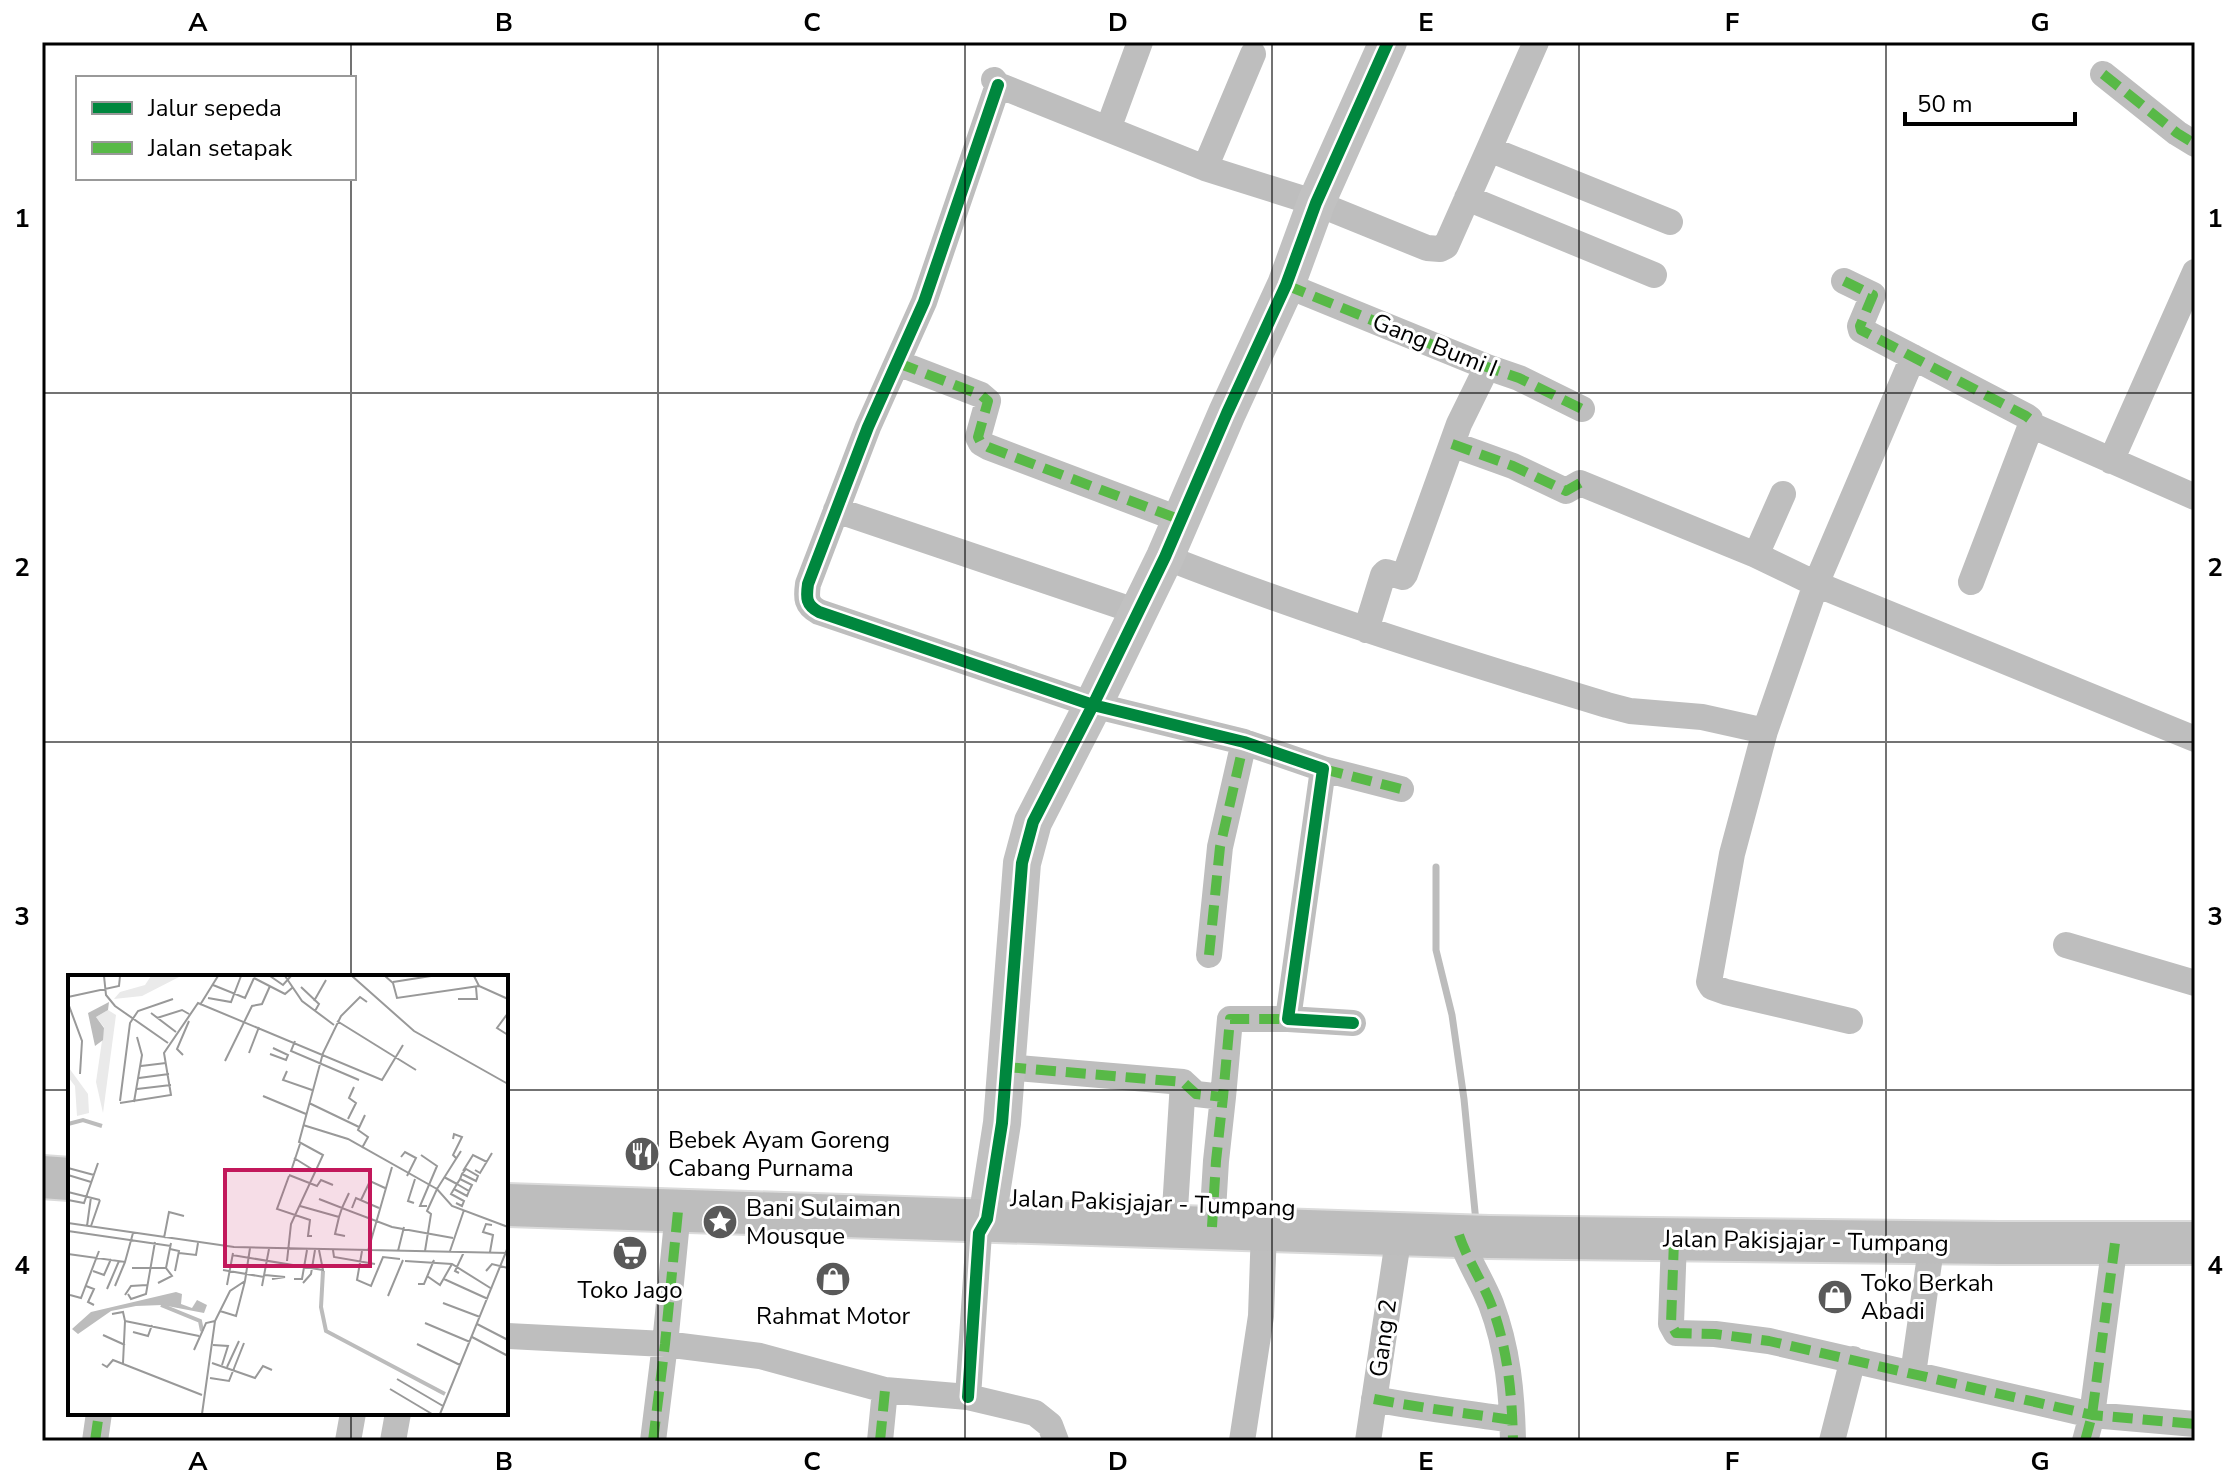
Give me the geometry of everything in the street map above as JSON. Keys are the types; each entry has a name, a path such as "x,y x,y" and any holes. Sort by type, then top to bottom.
{"main road":[{"path":"42,1177 68,1179"},
{"name":"Jalan Pakisjajar - Tumpang","path":"508,1205 1470,1236 2195,1243"}],"street":[{"path":"1108,129 1140,42"},
{"path":"968,1397 979,1233 987,1219 1002,1123 1022,863 1028,836 1165,557 1286,285 1316,203 1388,42"},
{"path":"1401,789 1323,769 1244,742 1093,705 819,612 810,607 806,599 808,584 868,427 924,302 996,82 1205,168 1316,203 1427,248 1440,249 1449,241 1536,42"},
{"path":"1205,168 1253,54"},
{"path":"2103,74 2195,144"},
{"path":"1489,149 1670,222"},
{"path":"1467,198 1654,275"},
{"path":"2111,461 2195,272"},
{"path":"1844,281 1873,295 1861,330 2030,419 2031,425 1971,582"},
{"name":"Gang Bumi I","path":"1286,285 1519,378 1582,409"},
{"path":"1850,1021 1726,992 1712,987 1709,982 1732,854 1765,731 1816,584 1913,357"},
{"path":"898,363 981,395 988,401 978,437 988,447 1181,520"},
{"path":"1366,630 1383,575 1386,572 1403,577 1405,574 1459,424 1487,367"},
{"path":"2031,425 2195,497"},
{"path":"1452,444 1513,466 1566,491 1580,483 1756,555 1816,584 2195,739"},
{"path":"1756,555 1783,494"},
{"path":"836,510 1138,612"},
{"path":"1165,557 1366,630 1630,711 1702,717 1765,731"},
{"path":"1209,955 1220,847 1244,742"},
{"path":"1288,1019 1323,769"},
{"path":"2066,945 2195,983"},
{"path":"1193,1226 1216,1161 1230,1019 1353,1023"},
{"path":"1006,1067 1183,1082 1194,1093 1223,1097"},
{"path":"1183,1082 1193,1226"},
{"path":"653,1441 678,1211"},
{"path":"1242,1441 1261,1316 1264,1228"},
{"name":"Gang 2","path":"1368,1441 1399,1234"},
{"path":"1374,1399 1418,1408 1448,1409 1513,1430 1510,1384 1500,1329 1478,1274 1464,1249 1470,1236"},
{"path":"1674,1240 1671,1324 1676,1333 1769,1341 2092,1415 2195,1424"},
{"path":"1913,1374 1932,1242"},
{"path":"2085,1441 2092,1415 2115,1243"},
{"path":"508,1336 665,1344 760,1356 885,1390 968,1397 1009,1405 1035,1413 1050,1425 1056,1441"},
{"path":"1832,1441 1853,1359"},
{"path":"880,1441 885,1390"},
{"path":"95,1441 99,1415"},
{"path":"348,1441 353,1415"},
{"path":"393,1441 398,1415"}],"waterway":[{"path":"1436,867 1436,950 1452,1015 1476,1222"}],"marked path":[{"path":"2103,74 2195,144"},
{"path":"1844,281 1873,295 1861,330 2026,416 2031,425"},
{"path":"1286,285 1519,378 1582,409"},
{"path":"898,363 981,395 988,401 978,437 988,447 1181,520"},
{"path":"1452,444 1513,466 1566,491 1580,483"},
{"path":"1209,955 1220,847 1244,742"},
{"path":"1323,769 1401,789"},
{"path":"1006,1067 1183,1082 1196,1094 1223,1097 1230,1019 1288,1019"},
{"path":"1212,1227 1223,1097"},
{"path":"653,1441 678,1211"},
{"path":"1459,1235 1491,1304 1501,1338 1510,1389 1513,1441"},
{"path":"1674,1240 1671,1324 1676,1333 1769,1341 2092,1415 2195,1424"},
{"path":"2085,1441 2092,1415 2115,1243"},
{"path":"880,1441 885,1390"},
{"path":"1374,1399 1512,1420"},
{"path":"95,1441 99,1415"}],"cycle path":[{"path":"968,1397 979,1233 987,1219 1002,1123 1022,863 1033,822 1165,557 1286,285 1316,203 1388,42"},
{"path":"998,85 924,302 868,427 808,584 808,601 819,612 1093,705 1244,742 1323,769 1288,1019 1353,1023"}],"place":[{"name":"Bebek Ayam Goreng Cabang Purnama","path":"642,1154"},
{"name":"Bani Sulaiman Mousque","path":"720,1222"},
{"name":"Toko Jago","path":"630,1253"},
{"name":"Rahmat Motor","path":"833,1279"},
{"name":"Toko Berkah Abadi","path":"1835,1297"}]}
